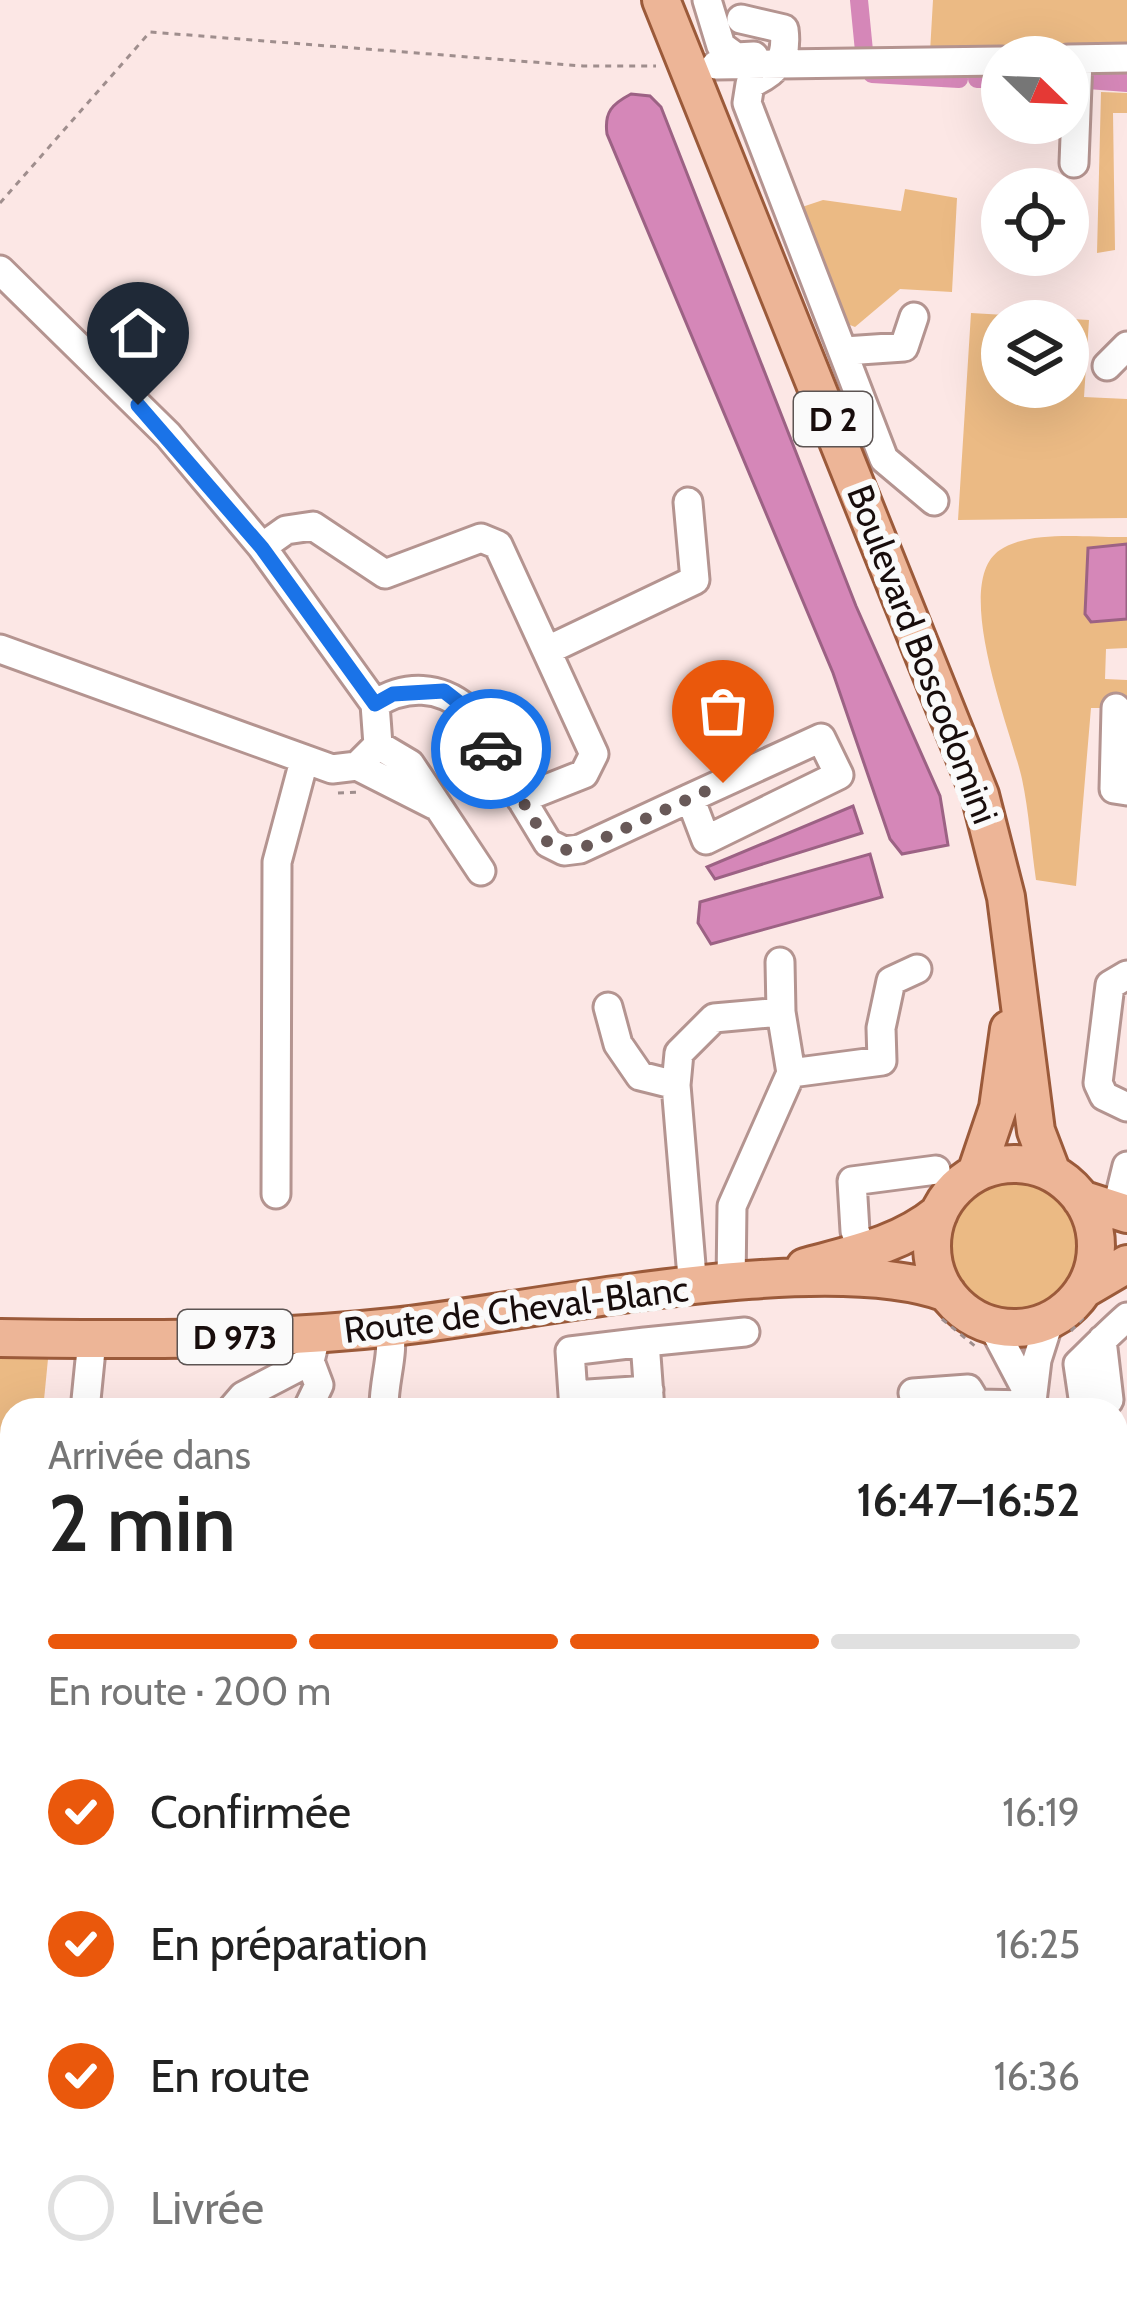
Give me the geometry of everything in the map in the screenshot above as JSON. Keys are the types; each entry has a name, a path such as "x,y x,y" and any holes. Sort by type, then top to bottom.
{"main road":[{"name":"Boulevard Boscodomini","path":"661,0 957,731 998,860 1038,1141 1052,1173"},
{"name":"Boulevard Boscodomini","path":"976,1173 998,1108 1014,984"},
{"path":"1122,1213 1081,1199 1052,1173 1022,1164 976,1173 939,1213 932,1254 942,1304 959,1307 988,1339 1050,1319 1083,1290 1127,1264"},
{"path":"1081,1199 1095,1235 1091,1273 1083,1290"},
{"name":"D 973","path":"737,1283 862,1250 918,1230 939,1213"},
{"name":"D 973","path":"737,1283 864,1280 925,1286 942,1304"},
{"name":"Route de Cheval-Blanc","path":"0,1338 314,1347 389,1327 737,1283"}],"street":[{"path":"707,0 721,46 736,56 767,56 781,64"},
{"path":"741,19 784,29 787,48 781,64 750,84 748,103 884,460 934,501"},
{"path":"1089,59 1127,58"},
{"path":"716,64 981,61"},
{"path":"1074,144 1074,163"},
{"path":"0,270 168,435 262,548 375,704 378,745 357,766 332,770 0,649"},
{"path":"845,351 904,347 914,317"},
{"path":"548,650 694,580 688,502"},
{"path":"262,548 286,530 313,526 374,569 395,574 490,538 548,650 594,754 584,775 521,799"},
{"path":"375,704 393,694 444,691 467,709 548,843 564,850 580,849 690,798 821,739 839,775 706,840 690,798"},
{"path":"1116,708 1114,789 1127,790"},
{"path":"378,745 410,764 482,872"},
{"path":"276,1194 277,862 304,761"},
{"path":"357,766 435,806"},
{"path":"737,1283 732,1207 791,1073 781,1012 780,962"},
{"path":"791,1073 883,1061 881,1028 891,981 917,969"},
{"path":"1127,974 1110,985 1098,1083 1104,1096 1127,1107"},
{"path":"608,1007 618,1044 640,1076 676,1085"},
{"path":"693,1289 676,1085 680,1053 714,1018 781,1012"},
{"path":"1122,1213 1127,1166"},
{"path":"862,1250 855,1232 853,1181 936,1170"},
{"path":"537,1308 570,1351 574,1398"},
{"path":"1102,1340 1127,1317"},
{"path":"1031,1398 1050,1319"},
{"path":"384,1398 383,1371 393,1346 389,1327"},
{"path":"570,1351 746,1333"},
{"path":"988,1339 1026,1398"},
{"path":"86,1398 92,1340"},
{"path":"645,1342 649,1398"},
{"path":"241,1398 314,1347 319,1385 313,1398"},
{"path":"913,1393 968,1389 972,1398"}],"path":[{"path":"0,203 150,32 583,66 668,66"},
{"path":"942,1304 988,1339"}],"shaded area":[{"path":"933,0 1127,0 1127,44 1089,46 1089,36 981,36 981,50 930,52"},
{"path":"1101,92 1127,93 1127,113 1113,113 1115,250 1097,253"},
{"path":"631,94 650,96 661,107 856,606 940,796 948,845 902,854 890,839 833,673 607,134 611,109"},
{"path":"905,189 957,198 952,292 900,289 855,327 840,321 796,209 823,200 901,211"},
{"path":"971,313 981,314 981,408 1089,408 1089,397 1127,399 1127,518 958,520"},
{"path":"1127,537 1127,648 1106,649 1105,679 1127,680 1127,708 1091,708 1076,886 1036,880 1022,779 982,625 986,567 1000,550 1028,539"},
{"path":"1127,544 1127,619 1091,622 1085,614 1088,548"},
{"path":"853,806 862,833 715,879 707,867"},
{"path":"870,854 882,897 711,944 698,923 700,902"},
{"path":"1015,1180 1041,1185 1063,1200 1078,1222 1083,1248 1078,1274 1063,1296 1041,1311 1015,1316 989,1311 967,1296 952,1274 947,1248 952,1222 967,1200 989,1185"},
{"path":"0,1359 48,1359 44,1398 0,1398"}],"waterway":[{"path":"859,0 864,51"},
{"path":"872,74 959,79"},
{"path":"1089,80 1127,83"}],"way so far":[{"path":"491,749 548,843 564,850 580,849 723,783"}],"route":[{"path":"138,405 262,548 375,704 393,694 444,691 467,709 491,749"}]}
